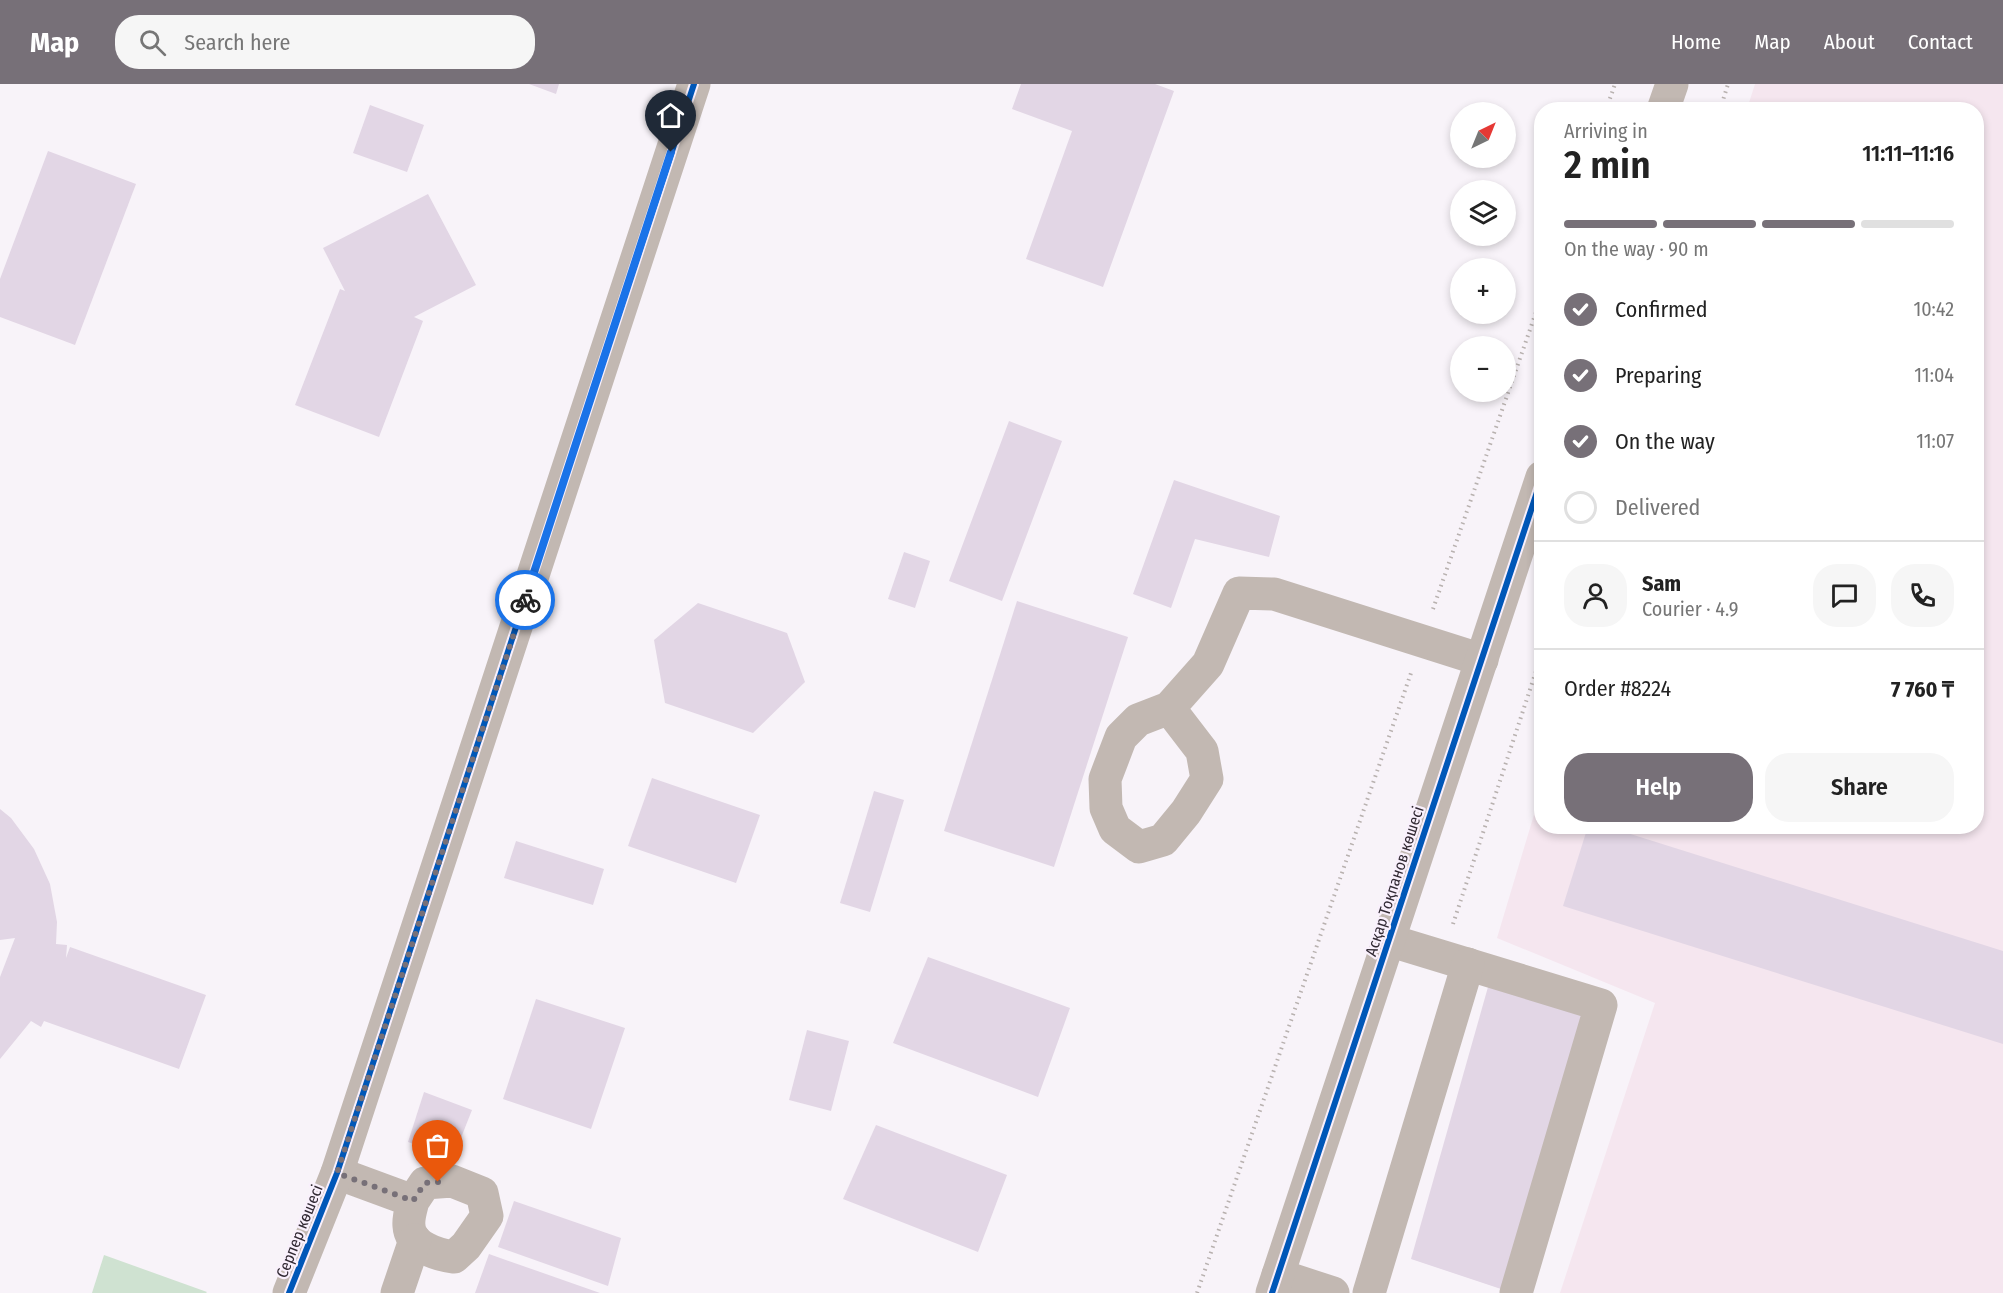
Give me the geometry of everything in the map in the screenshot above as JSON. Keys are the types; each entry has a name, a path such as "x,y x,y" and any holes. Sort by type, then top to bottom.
{"street":[{"name":"Серпер көшесі","path":"289,1293 337,1173 694,84"},
{"path":"1665,102 1671,84"},
{"name":"Асқар Тоқпанов көшесі","path":"1275,1284 1534,501"},
{"path":"1169,708 1208,664 1239,593 1274,594 1482,660"},
{"path":"1388,940 1601,1005 1516,1293"},
{"path":"1369,1293 1456,960"},
{"path":"337,1173 413,1201"},
{"path":"452,1181 482,1193 487,1216 466,1246 454,1257 437,1255 415,1240 409,1227 413,1201 425,1183 452,1181"},
{"path":"397,1293 415,1240"},
{"path":"1275,1284 1333,1293"}],"path":[{"path":"1609,102 1615,84"},
{"path":"1722,102 1728,84"},
{"path":"1197,1293 1534,318"},
{"path":"1456,960 1534,682"}],"shaded area":[{"path":"1755,84 2003,84 2003,1293 1560,1293 1655,1003 1497,938 1534,815 1534,834 1984,834 1984,102 1749,102"}],"green space":[{"path":"104,1255 207,1292 92,1293"}],"building":[{"path":"529,84 559,84 556,94"},
{"path":"1021,84 1155,84 1174,91 1103,287 1026,259 1072,131 1012,109"},
{"path":"370,105 424,125 407,172 353,153"},
{"path":"48,151 136,184 75,345 0,317 0,279"},
{"path":"428,194 476,285 414,317 423,321 379,437 295,405 340,289 345,291 323,248"},
{"path":"1009,421 1062,441 1002,601 949,581"},
{"path":"1174,480 1280,516 1269,557 1195,539 1171,608 1133,594"},
{"path":"904,552 930,561 915,608 888,599"},
{"path":"1017,601 1128,637 1054,867 944,831"},
{"path":"698,603 787,633 805,682 753,733 665,703 654,640"},
{"path":"652,778 760,815 736,883 628,846"},
{"path":"874,791 904,800 870,912 840,903"},
{"path":"0,809 11,818 34,849 50,884 57,922 56,944 67,945 66,958 70,947 206,995 179,1069 44,1021 41,1027 31,1021 0,1059 0,977 15,938 0,940"},
{"path":"1586,834 1630,834 2003,951 2003,1044 1563,906"},
{"path":"516,841 604,869 593,905 504,878"},
{"path":"928,957 1070,1008 1038,1097 893,1043"},
{"path":"1488,987 1582,1015 1501,1289 1411,1259"},
{"path":"536,999 625,1028 591,1129 503,1099"},
{"path":"807,1030 849,1041 831,1111 789,1100"},
{"path":"424,1092 472,1110 453,1158 408,1142"},
{"path":"876,1125 1007,1175 978,1252 843,1199"},
{"path":"514,1201 621,1238 608,1286 498,1247"},
{"path":"489,1254 600,1293 475,1293"}],"cycle path":[{"path":"289,1293 337,1173 694,84"},
{"path":"1272,1293 1534,501"}],"way so far":[{"path":"438,1182 425,1183 413,1201 337,1173 525,600"}],"route":[{"path":"525,600 671,152"}]}
